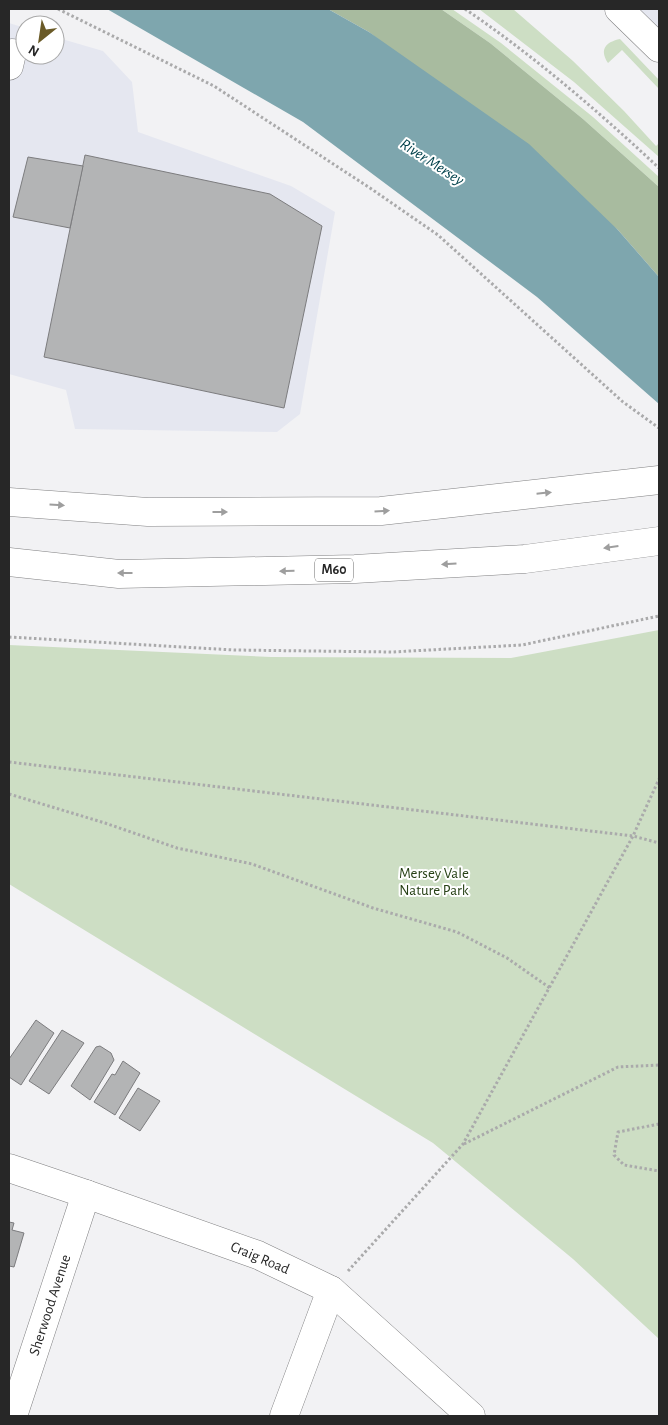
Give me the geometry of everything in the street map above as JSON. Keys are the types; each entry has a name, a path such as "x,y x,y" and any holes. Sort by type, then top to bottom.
{"main road":[{"path":"619,9 659,48"},
{"path":"9,502 148,512 381,511 659,480"},
{"name":"M60","path":"9,562 120,574 355,570 525,559 659,541"},
{"name":"Craig Road","path":"9,1168 258,1255 331,1290 471,1416"},
{"name":"Sherwood Avenue","path":"13,1416 86,1194"},
{"path":"284,1416 331,1290"}],"path":[{"path":"58,9 214,86 438,235 623,402 659,428"},
{"path":"466,9 568,87 630,140 659,168"},
{"path":"9,637 234,650 392,652 522,645 659,616"},
{"path":"9,762 633,836 659,843"},
{"path":"331,1290 463,1144 633,836 659,778"},
{"path":"9,794 105,823 177,848 252,864 373,908 457,932 507,958 550,988"},
{"path":"463,1144 618,1067 659,1065"},
{"path":"659,1124 618,1132 614,1155 624,1165 659,1171"}],"shaded area":[{"path":"636,9 659,9 659,32"},
{"path":"9,23 15,25 15,65 65,65 65,40 103,51 132,82 138,132 291,186 335,212 300,414 277,432 75,429 66,390 9,374"}],"green space":[{"path":"328,9 441,9 490,43 583,119 659,187 659,277 618,230 369,32"},
{"path":"441,9 452,9 501,43 593,117 659,177 659,187 583,119 490,43"},
{"path":"479,9 513,9 573,61 624,111 656,146 659,143 659,157 574,82"},
{"path":"620,39 659,80 659,89 622,50 608,63 604,54 605,47 611,42"},
{"name":"Mersey Vale Nature Park","path":"659,630 659,1339 573,1259 433,1143 9,884 9,645 271,657 511,658"}],"water":[{"name":"River Mersey","path":"107,9 328,9 369,32 529,144 618,230 659,277 659,404 537,297 303,122"}],"building":[{"path":"85,155 270,194 322,226 284,408 44,357"},
{"path":"28,157 83,166 70,228 13,217"},
{"path":"36,1020 54,1033 21,1085 9,1077 9,1059"},
{"path":"62,1030 84,1043 49,1094 29,1081"},
{"path":"100,1046 111,1053 114,1060 90,1100 71,1086 96,1047"},
{"path":"123,1061 140,1073 115,1115 94,1102 112,1074 115,1075"},
{"path":"138,1088 160,1101 140,1131 119,1118"},
{"path":"9,1222 14,1223 12,1230 24,1233 14,1267 9,1266"}]}
